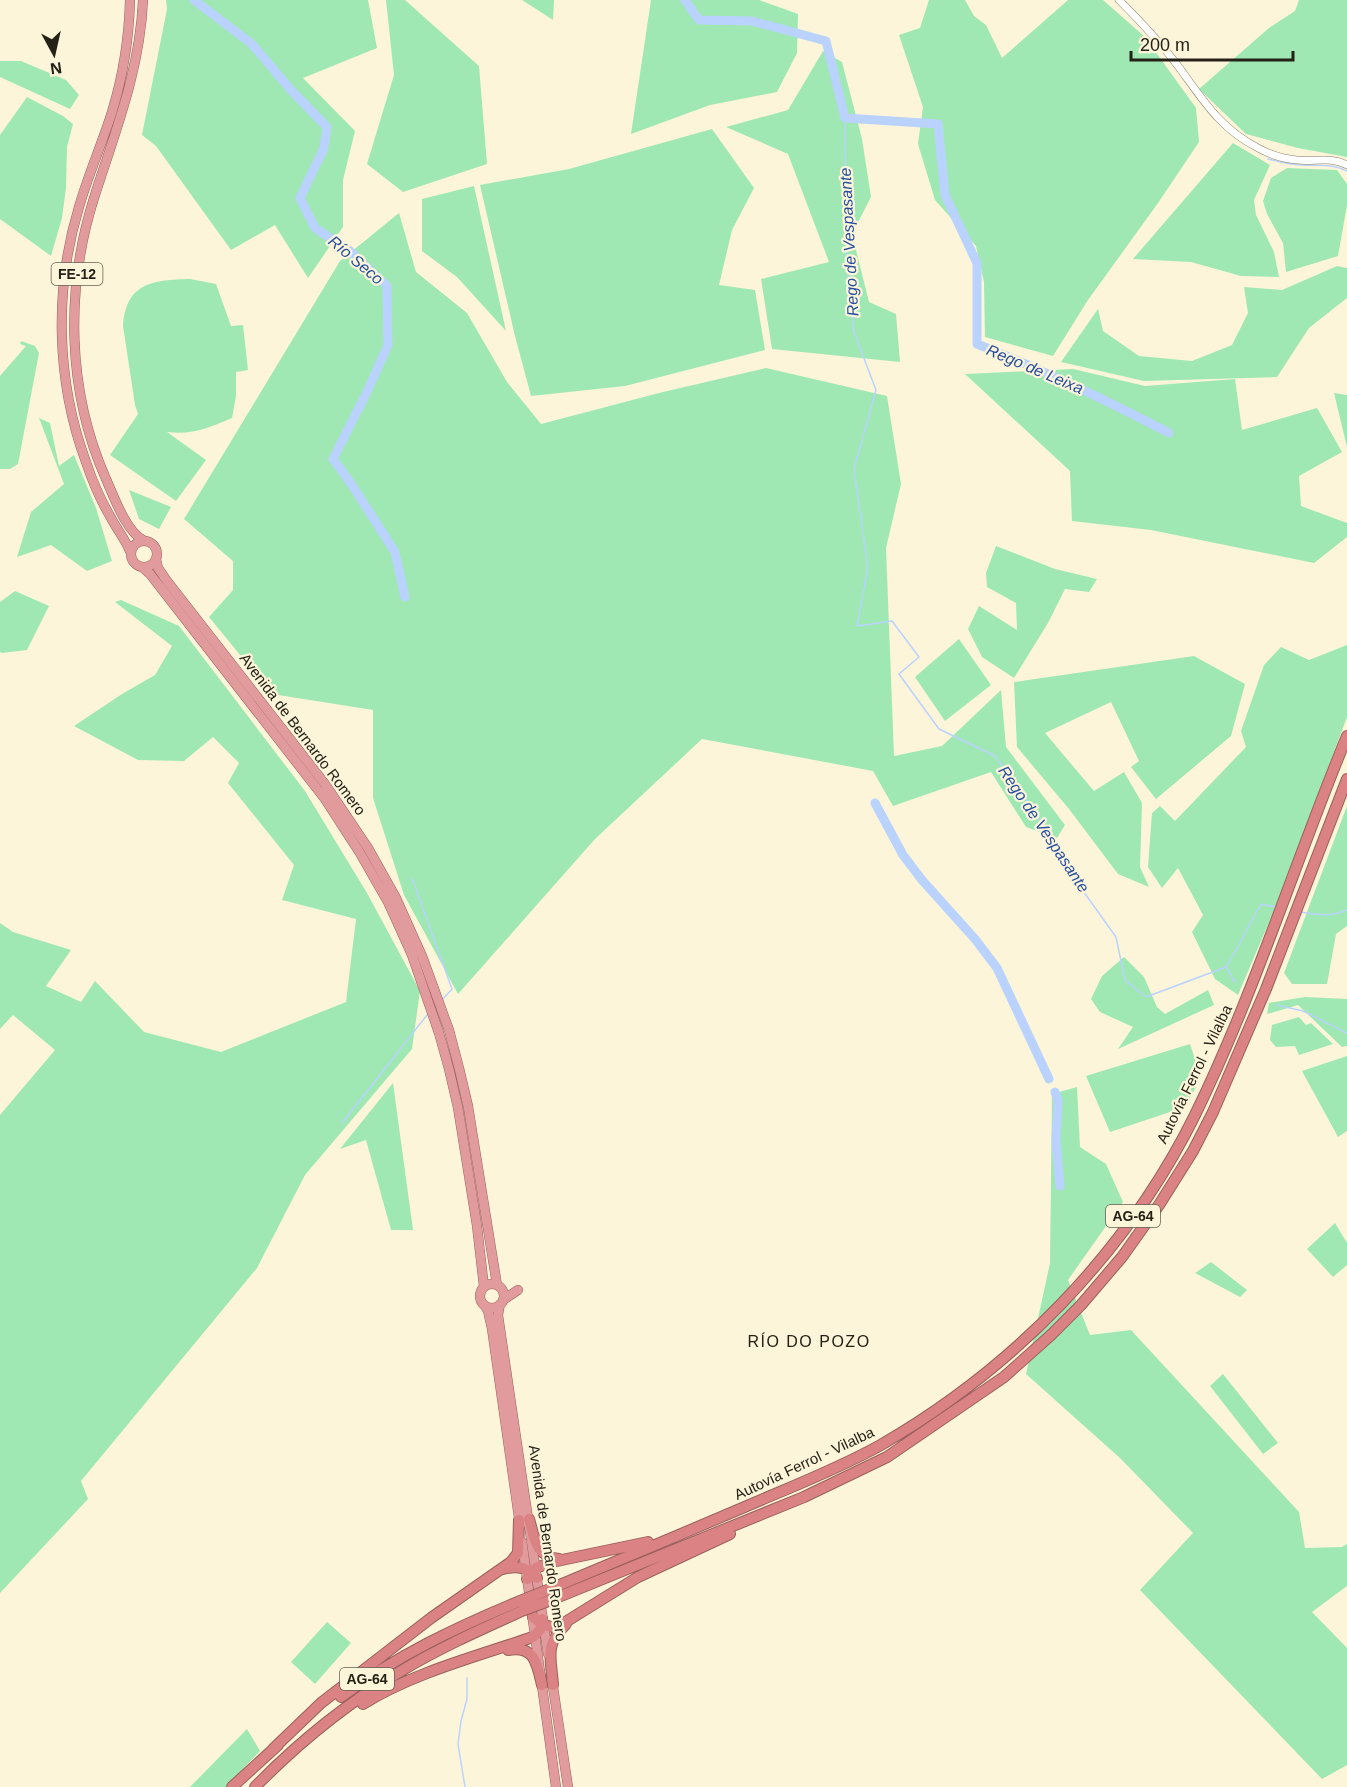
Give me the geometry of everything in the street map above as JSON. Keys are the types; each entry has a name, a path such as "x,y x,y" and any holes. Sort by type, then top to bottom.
{"highway":[{"name":"FE-12","path":"129,0 126,54 112,111 74,223 66,261 62,332 68,398 85,461 110,516 130,551"},
{"name":"FE-12","path":"144,0 134,72 84,235 77,270 74,305 77,372 93,445 118,505 133,532 144,540"},
{"path":"144,540 151,542 156,548 156,559 150,565 142,567 137,566 132,560 130,551 136,542 144,540"},
{"name":"Avenida de Bernardo Romero","path":"156,559 158,568 167,581 325,784 368,848 396,898 422,956 449,1030 468,1106 500,1287"},
{"name":"Avenida de Bernardo Romero","path":"142,567 155,580 325,799 388,902 412,955 439,1033 458,1108 477,1226 483,1297 492,1329 532,1573 534,1616 568,1787"},
{"name":"Autovía Ferrol - Vilalba","path":"255,1787 270,1771 312,1736 356,1701 402,1670 450,1644 534,1616 550,1594 846,1463 879,1446 943,1406 973,1384 1030,1335 1095,1267 1131,1220 1164,1170 1193,1118 1219,1064 1279,916 1347,736"},
{"name":"Autovía Ferrol - Vilalba","path":"550,1594 804,1497 887,1457 1004,1377 1051,1335 1095,1290 1122,1257 1159,1205 1193,1151 1223,1092 1270,979 1347,779"},
{"path":"489,1284 500,1287 518,1290 491,1308 483,1297 489,1284"},
{"path":"500,1287 504,1295 502,1302"},
{"name":"Avenida de Bernardo Romero","path":"502,1302 498,1315 524,1520"},
{"path":"534,1616 552,1628 559,1626 638,1577 847,1480 887,1457"},
{"path":"524,1520 540,1552 547,1557 562,1560"},
{"path":"273,1749 330,1696 431,1618 502,1569 518,1553 524,1520"},
{"path":"502,1569 522,1566 532,1573 562,1560 641,1545 714,1521"},
{"path":"312,1736 378,1695 535,1635 540,1630 534,1616"},
{"name":"Autovía Ferrol - Vilalba","path":"232,1787 273,1749 349,1690 409,1652 472,1620 534,1616"},
{"path":"547,1685 553,1637 570,1620"},
{"name":"Avenida de Bernardo Romero","path":"535,1635 547,1685 556,1787"},
{"path":"455,1664 511,1649 520,1649 529,1653 536,1660 547,1685"}],"street":[{"path":"1119,0 1149,30 1176,63 1198,96 1220,121 1240,138 1281,157 1299,160 1328,158 1347,165"}],"green space":[{"path":"166,0 368,0 377,48 303,78 355,131 343,180 343,227 308,278 275,225 231,250 156,146 142,135 167,9"},
{"path":"386,0 405,0 479,66 487,164 403,192 367,164 394,75"},
{"path":"522,0 554,0 553,20"},
{"path":"651,0 759,0 798,14 797,53 777,92 710,105 631,134"},
{"path":"929,0 965,0 974,16 986,25 1002,58 1068,0 1103,0 1145,37 1196,108 1199,142 1088,300 1053,356 985,337 984,282 976,246 935,200 918,144 923,107 899,35 920,28"},
{"path":"1299,0 1347,0 1347,157 1298,148 1246,134 1199,89 1269,28 1295,11"},
{"path":"823,51 842,62 862,139 871,197 852,234 869,302 896,314 900,362 772,349 761,279 829,262 788,154 726,127 788,110"},
{"path":"0,61 21,61 66,80 79,95 70,109 0,77"},
{"path":"27,97 63,116 73,124 67,147 66,188 62,218 51,256 0,219 0,135"},
{"path":"712,129 754,188 732,230 719,285 755,290 765,350 625,386 531,396 480,185 569,169"},
{"path":"1233,143 1270,165 1254,200 1256,215 1274,252 1279,277 1241,276 1191,262 1133,259"},
{"path":"1287,168 1337,170 1347,184 1347,205 1338,256 1286,272 1283,243 1267,214 1263,201 1271,178"},
{"path":"474,186 506,331 457,277 422,251 422,199"},
{"path":"399,213 416,272 467,313 507,382 541,424 766,368 887,396 901,484 886,548 894,756 942,746 1001,690 1006,747 1065,825 1057,838 1026,827 991,772 893,806 873,771 702,739 595,839 458,994 404,895 373,798 373,710 272,694 209,617 233,590 233,561 184,519 340,261"},
{"path":"1337,266 1347,268 1347,298 1309,328 1277,377 1144,381 1061,362 1098,309 1103,331 1139,356 1192,361 1232,345 1248,313 1244,287 1282,290"},
{"path":"190,279 216,284 231,326 243,325 248,370 236,372 236,396 232,418 201,430 167,432 206,460 176,501 110,455 138,414 123,326 125,311 130,300 144,286"},
{"path":"21,341 35,346 39,353 18,464 10,469 0,469 0,376 26,346 20,344"},
{"path":"1073,369 1145,386 1235,379 1242,430 1317,408 1342,452 1299,476 1301,506 1347,523 1347,537 1314,563 1151,530 1072,521 1070,471 965,374"},
{"path":"1334,393 1347,395 1347,447"},
{"path":"39,418 50,423 59,466 74,455 96,508 112,561 87,571 51,545 17,557 31,512 64,484"},
{"path":"129,490 171,507 159,529 139,519"},
{"path":"996,546 1055,569 1097,579 1089,592 1065,589 1048,623 1014,678 982,657 968,629 979,606 1017,630 1016,603 987,587 986,573"},
{"path":"15,591 49,606 27,650 2,653 0,652 0,602"},
{"path":"121,600 179,626 305,791 367,893 420,991 412,1049 305,1175 257,1268 81,1481 88,1499 0,1593 0,1115 55,1050 13,1015 0,1029 0,923 13,932 71,950 46,986 81,1002 95,981 144,1032 221,1052 346,1002 356,919 282,900 294,865 228,783 239,763 213,737 184,761 138,760 74,726 155,675 172,646 115,602"},
{"path":"959,639 991,685 945,721 915,677"},
{"path":"1347,645 1347,717 1278,901 1238,995 1215,979 1192,932 1203,915 1178,868 1162,888 1148,867 1152,813 1160,806 1175,821 1246,747 1241,731 1264,665 1281,647 1309,660"},
{"path":"1194,656 1245,684 1231,736 1156,799 1131,767 1139,761 1111,702 1045,733 1094,791 1124,772 1142,803 1140,867 1149,887 1118,874 1069,809 1017,747 1014,682"},
{"path":"1347,806 1347,926 1336,934 1327,984 1292,984 1284,973"},
{"path":"1124,957 1144,977 1157,1007 1165,1014 1208,990 1214,1005 1118,1049 1133,1027 1100,1012 1091,999 1102,976"},
{"path":"1305,997 1347,999 1347,1046 1342,1047 1298,1005 1267,1014 1269,1003"},
{"path":"1299,1017 1306,1025 1311,1023 1333,1044 1299,1055 1295,1046 1276,1047 1270,1040 1272,1025"},
{"path":"1190,1044 1196,1062 1190,1073 1196,1087 1185,1107 1110,1132 1086,1076"},
{"path":"1347,1056 1347,1131 1338,1137 1302,1071"},
{"path":"393,1083 413,1230 391,1230 366,1140 340,1149"},
{"path":"1077,1087 1080,1147 1106,1164 1123,1202 1068,1280 1090,1335 1131,1330 1299,1512 1305,1548 1342,1547 1347,1544 1347,1586 1312,1612 1347,1648 1347,1765 1322,1779 1140,1590 1193,1533 1120,1458 1026,1374 1050,1263 1052,1094"},
{"path":"1335,1223 1347,1243 1347,1265 1333,1277 1307,1249"},
{"path":"1211,1262 1247,1290 1240,1297 1195,1273"},
{"path":"1223,1374 1278,1443 1263,1454 1210,1386"},
{"path":"327,1622 351,1643 315,1684 291,1662"},
{"path":"247,1729 260,1751 226,1787 190,1787"}],"waterway":[{"name":"Río Seco","path":"194,0 252,44 290,89 327,127 324,148 300,198 315,228 350,251 387,286 388,345 333,459 395,552 405,597"},
{"name":"Rego de Leixa","path":"685,0 699,20 752,21 826,41 845,118 938,124 945,195 977,263 977,344 1074,386 1169,433"},
{"name":"Rego de Vespasante","path":"845,118 847,265 854,332 876,390 854,469 868,568 857,626 892,621 919,657 899,674 939,729 995,756 1044,825 1061,860 1116,937 1125,980 1146,997 1226,967 1235,982"},
{"path":"1268,159 1293,164 1330,166 1347,171"},
{"path":"875,803 903,855 997,968 1049,1079"},
{"path":"412,878 452,989 443,999"},
{"path":"1227,966 1261,904 1276,907"},
{"path":"1301,912 1324,915 1347,910"},
{"name":"Rego de Vespasante","path":"1277,1005 1303,1011 1347,1033"},
{"path":"342,1123 427,1015"},
{"path":"1055,1092 1058,1101 1056,1141 1060,1186"},
{"path":"465,1787 458,1744 467,1699 467,1678"}],"district":[{"name":"RÍO DO POZO","path":"809,1341"}]}
